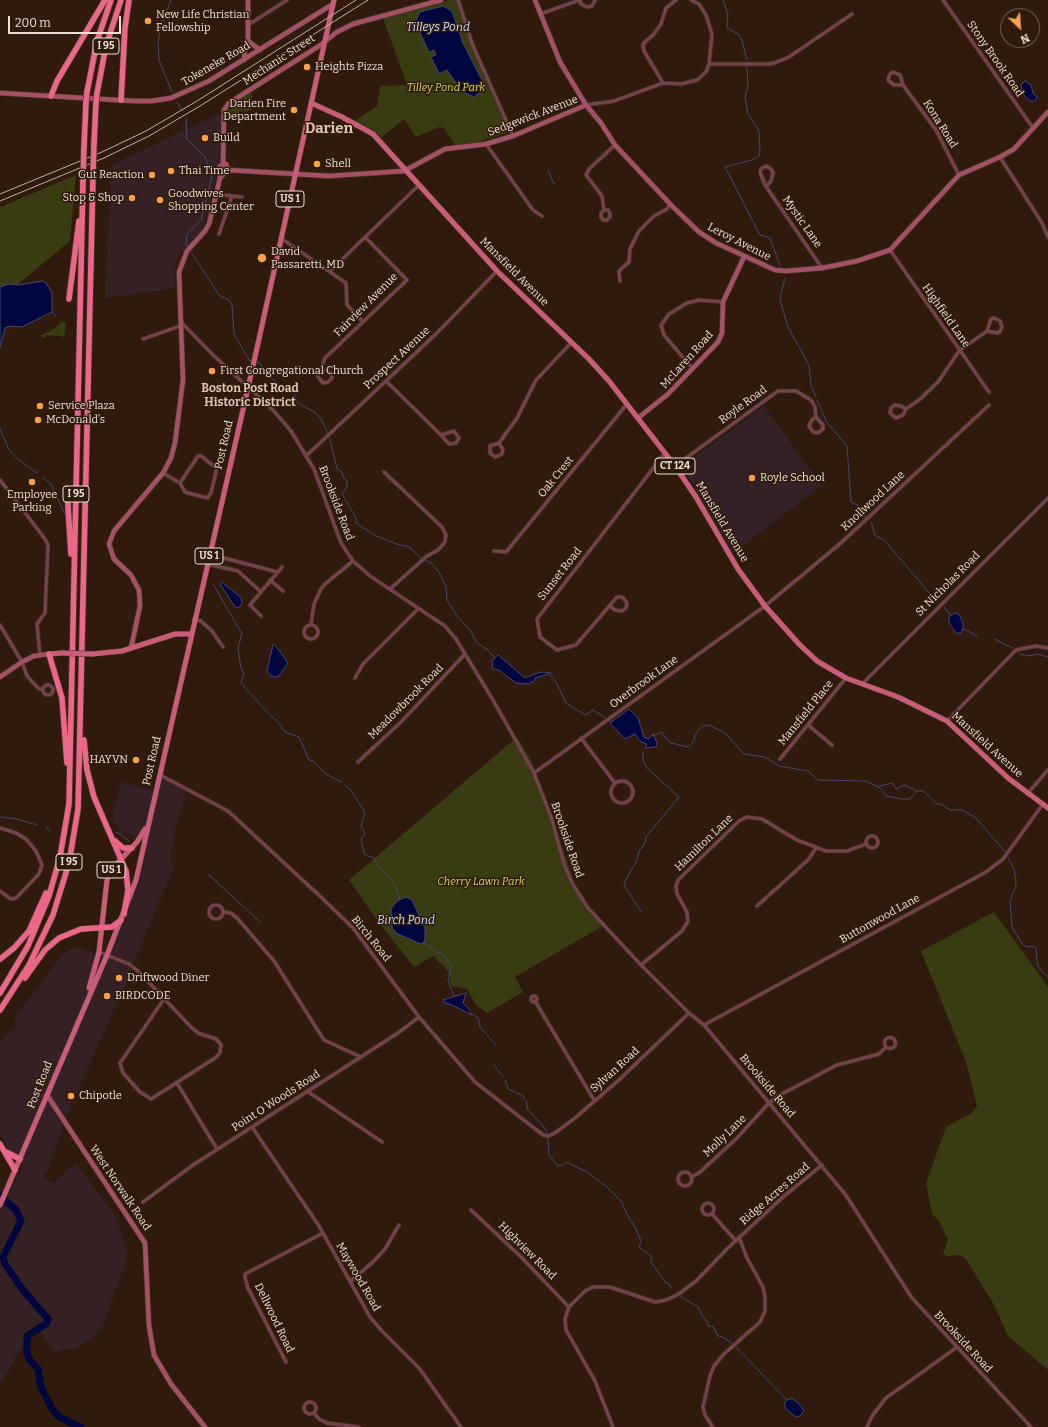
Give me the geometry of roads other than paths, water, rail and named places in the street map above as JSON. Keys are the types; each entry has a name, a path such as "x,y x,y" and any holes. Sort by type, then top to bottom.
{"highway":[{"path":"51,96 57,81 105,0"},
{"name":"I 95","path":"0,993 18,964 37,928 49,896 60,858 69,804 86,102 97,41 110,0"},
{"name":"I 95","path":"0,1010 29,965 48,928 69,862 78,809 96,103 106,46 121,0"},
{"path":"121,100 125,28 129,0"},
{"path":"69,299 83,183"},
{"path":"67,490 74,612"},
{"path":"49,654 60,690 64,711 69,804"},
{"path":"81,711 86,763 90,783 99,811 121,858 127,875 128,886 124,914"},
{"path":"112,838 123,848 132,848"},
{"path":"0,959 19,943 33,924 60,858"},
{"path":"7,1000 54,942 76,930 114,926 121,920"},
{"path":"0,1144 10,1155 20,1159"},
{"path":"0,1144 15,1170"}],"main road":[{"name":"Post Road","path":"15,1170 124,914 137,876 194,619 256,357 333,2"},
{"name":"Mansfield Avenue","path":"311,103 342,117 373,134 404,171 497,271 609,381 675,466 696,496 738,569 765,606 798,644 817,661 846,678 898,697 947,721 1027,794 1048,808"},
{"path":"49,654 113,653 175,634 191,634"},
{"name":"Post Road","path":"83,1008 98,952 107,880 111,870 132,848 148,824"},
{"name":"US 1","path":"0,1205 15,1170"}],"street":[{"path":"244,60 245,47 248,41 248,0"},
{"path":"248,25 287,0"},
{"name":"Mechanic Street","path":"225,170 227,165 223,164 224,110 230,103 353,24 441,0"},
{"path":"458,0 473,46 513,136"},
{"name":"Leroy Avenue","path":"535,0 560,62 586,105 615,145 699,232 716,243 775,270 786,271 822,268 857,261 890,250 959,175 1000,157 1014,149 1048,112"},
{"path":"540,14 580,0 581,4 587,7 592,6 595,0"},
{"path":"663,83 644,51 643,44 654,34 661,24 666,8 676,0"},
{"path":"586,105 614,102 663,83 680,84 697,80 706,72 710,64 712,34 710,24 699,4 691,0"},
{"name":"Stony Brook Road","path":"943,0 1033,128"},
{"name":"Tokeneke Road","path":"0,92 152,101 177,96 209,81 244,60 333,2"},
{"path":"710,64 770,64 777,62 789,57 852,14"},
{"path":"248,41 260,50"},
{"name":"Kona Road","path":"903,85 891,83 888,80 890,74 893,72 900,75 903,85 936,130 959,175"},
{"name":"Sedgewick Avenue","path":"225,170 331,176 404,171 445,149 486,144 513,136 586,105"},
{"path":"486,144 532,210 542,216"},
{"path":"604,210 602,196 586,175 588,169 615,145"},
{"path":"1000,157 1042,223 1048,237"},
{"name":"Mystic Lane","path":"766,187 771,181 773,174 766,166 761,169 760,172 766,187 822,268"},
{"path":"131,648 140,606 139,590 131,576 114,559 109,544 114,531 163,473 171,458 176,443 182,380 179,272 187,251 205,231 209,224 215,194 220,178 225,170"},
{"path":"330,270 418,186"},
{"path":"215,194 242,197"},
{"path":"219,234 232,196"},
{"path":"620,281 619,271 629,262 630,249 639,231 654,216 666,209 670,203"},
{"name":"Fairview Avenue","path":"322,371 324,358 407,280 365,237"},
{"path":"281,240 330,270 346,283 347,305 363,322"},
{"name":"Highfield Lane","path":"890,250 989,392"},
{"name":"McLaren Road","path":"638,418 668,394 718,342 722,334 723,302 744,257"},
{"name":"Prospect Avenue","path":"306,456 436,334 497,271"},
{"path":"692,368 664,335 661,325 668,314 687,302 699,300 723,302"},
{"path":"906,409 895,405 890,413 896,418 903,415 906,409 919,400 938,382 959,351 987,331 991,319 994,318 1000,321 1002,327 1000,332 997,333 987,331"},
{"path":"143,340 180,323"},
{"name":"Brookside Road","path":"180,323 273,410 291,431 319,481 341,543 353,561 370,576 445,626 465,654 534,773 552,820 564,864 572,883 595,917 689,1013 704,1025 768,1104 822,1165 854,1206 892,1270 912,1298 956,1348 1030,1427"},
{"path":"499,443 503,450 502,454 495,457 489,450 490,446 499,443 517,418 536,380 571,343"},
{"path":"327,370 331,373 332,378 328,382 323,383 319,380 319,375 322,371 327,370"},
{"path":"386,381 449,444 456,443 459,438 454,431 441,435"},
{"name":"Royle Road","path":"675,466 778,391 796,391 807,397 815,407 816,417 822,422 823,425 823,428 818,433 813,432 809,426 812,420 816,417"},
{"name":"Oak Crest","path":"494,551 506,552 627,404"},
{"name":"Knollwood Lane","path":"765,606 842,542 989,405"},
{"name":"Sunset Road","path":"610,606 615,610 622,611 626,608 627,603 619,596 610,606 576,645 557,650 540,637 537,619 665,453"},
{"path":"163,473 180,483 185,492 207,498 211,493 216,472 215,466 201,456 198,456 180,483"},
{"path":"384,472 442,527 446,535 444,542 438,550 418,563 390,589"},
{"path":"0,480 48,545 45,613 37,624 40,655"},
{"name":"St Nicholas Road","path":"862,684 1048,498"},
{"path":"209,554 277,572"},
{"path":"233,570 234,561"},
{"path":"311,626 314,604 321,589 353,561"},
{"path":"208,564 238,571 261,592"},
{"path":"261,616 253,610 250,605 282,567"},
{"path":"270,580 284,591"},
{"name":"Overbrook Lane","path":"534,773 765,606"},
{"path":"355,678 363,664 418,609"},
{"path":"194,619 201,621 212,631 223,647"},
{"path":"0,625 22,662 27,676 38,688 43,690"},
{"path":"311,626 315,627 318,632 312,639 307,637 305,633 306,628 311,626"},
{"path":"947,721 1016,650 1036,646 1048,648"},
{"path":"0,677 22,662 40,655 49,654"},
{"name":"Meadowbrook Road","path":"358,762 401,722 465,654"},
{"name":"Mansfield Place","path":"780,759 846,678"},
{"path":"808,724 832,745"},
{"path":"581,738 615,783"},
{"path":"1027,794 1048,770"},
{"name":"Birch Road","path":"160,774 228,811 322,898 357,933 419,1017 475,1082 539,1132 547,1136"},
{"path":"622,781 631,785 633,791 629,800 622,803 613,799 611,789 615,783 622,781"},
{"name":"Buttonwood Lane","path":"704,1025 986,872 1003,859 1010,851 1043,804"},
{"name":"Hamilton Lane","path":"641,965 682,931 688,921 687,912 677,894 676,886 678,880 739,821 747,817 762,819 797,840 816,848 833,852 846,851 866,844 873,848 876,846 877,840 873,836 869,836 866,839 866,844"},
{"path":"0,828 16,833 26,839 32,846 42,865 39,874 16,898 11,899 0,891"},
{"path":"757,906 809,859 816,848"},
{"path":"216,905 220,906 223,912 221,917 216,919 212,917 209,912 211,907 216,905"},
{"path":"223,912 231,913 238,919 274,961 324,1040 362,1057"},
{"path":"98,952 138,971 191,1027 198,1032 216,1039 221,1047 220,1053 216,1058 155,1097 148,1098 140,1092 128,1078 120,1065 120,1061 164,999"},
{"path":"536,1001 594,1100"},
{"name":"Sylvan Road","path":"547,1136 562,1128 620,1079 689,1013"},
{"name":"Point O Woods Road","path":"143,1202 217,1149 362,1057 419,1017"},
{"name":"Molly Lane","path":"691,1177 699,1173 738,1138 768,1104 792,1088 837,1065 879,1054 886,1047"},
{"path":"177,1083 217,1149"},
{"path":"307,1091 382,1142"},
{"name":"West Norwalk Road","path":"47,1096 145,1243 149,1326 154,1355 171,1384 197,1419 205,1427"},
{"name":"Maywood Road","path":"252,1127 323,1233 374,1323 418,1368 461,1427"},
{"name":"Ridge Acres Road","path":"569,1307 580,1295 593,1287 610,1287 655,1302 678,1294 696,1281 783,1197 822,1165"},
{"name":"Molly Lane","path":"683,1172 687,1172 691,1177 691,1182 687,1185 682,1185 678,1180 679,1175 683,1172"},
{"path":"708,1203 713,1205 714,1211 712,1214 708,1216 703,1214 702,1208 704,1205 708,1203"},
{"name":"Highview Road","path":"471,1210 514,1250 569,1307"},
{"path":"712,1214 736,1241"},
{"path":"350,1281 374,1262 385,1249 399,1225"},
{"name":"Dellwood Road","path":"286,1362 248,1288 245,1274 323,1233"},
{"name":"Ridge Acres Road","path":"712,1427 703,1407 706,1386 714,1366 734,1345 760,1322 766,1304 763,1287 747,1258 740,1237"},
{"path":"569,1307 565,1319 566,1330 595,1381 613,1427"},
{"path":"867,1427 872,1416 886,1398 956,1348"},
{"path":"312,1402 315,1405 316,1409 314,1413 310,1414 305,1411 304,1407 306,1403 312,1402"},
{"path":"314,1413 319,1419 327,1423 354,1425 359,1427"}],"water":[{"name":"Tilleys Pond","path":"443,6 452,11 463,43 486,88 474,97 462,91 447,70 439,74 431,57 436,55 434,50 429,52 415,22 420,12"},
{"path":"1025,81 1031,85 1033,93 1037,97 1035,101 1030,101 1022,93 1021,85"},
{"path":"42,281 46,283 52,293 52,312 22,327 10,326 5,328 0,348 0,287 9,284 19,285"},
{"path":"222,582 241,598 242,603 239,608 235,607 220,584"},
{"path":"954,613 959,614 963,623 961,633 956,633 949,623 949,617"},
{"path":"273,645 275,645 288,663 279,676 275,677 271,676 267,671"},
{"path":"498,655 525,678 541,672 551,673 535,678 535,680 529,684 516,683 499,670 493,669 492,661"},
{"path":"629,709 638,718 644,737 649,739 653,734 657,743 656,747 645,748 647,744 641,742 635,734 625,739 610,723"},
{"name":"Birch Pond","path":"406,897 412,900 425,928 424,943 421,944 396,933 392,927 391,909 397,901"},
{"path":"466,993 463,1003 472,1015 445,1003 443,1000"},
{"path":"789,1399 793,1399 801,1406 804,1411 800,1416 796,1417 785,1408 785,1402"}],"waterway":[{"path":"171,0 161,26 158,43 159,60 172,92"},
{"path":"723,0 728,15 727,28 739,35 747,60"},
{"path":"747,67 748,86 745,97 748,114 759,131 760,152 759,156 752,160 725,167 760,235 770,238 781,268"},
{"path":"177,102 181,109"},
{"path":"186,118 187,139 205,157 212,175 201,220 187,234 186,244 188,247"},
{"path":"548,170 554,184"},
{"path":"190,250 219,295 230,301 232,305 234,334 249,360 253,361"},
{"path":"785,278 780,298 782,307 788,327 809,365 811,385 816,397"},
{"path":"52,312 56,316"},
{"path":"256,362 261,364 263,370 276,382 283,386 291,386 298,403 316,413 328,433"},
{"path":"817,400 826,421 847,446 851,502 859,506 865,517"},
{"path":"0,429 9,450 19,460 37,473"},
{"path":"329,436 337,469 342,472 343,477 347,482 347,487 342,494 356,518 356,523 376,536 409,547 422,559"},
{"path":"42,477 51,484 65,514"},
{"path":"871,522 875,535 884,540 937,602"},
{"path":"425,560 431,563 439,572 446,587 447,600 456,615 470,630 477,643 488,650 495,658"},
{"path":"213,584 242,634 238,648 241,668 244,673 241,683 279,723 285,732 299,737 309,760 313,761 324,773 341,782"},
{"path":"944,607 951,616"},
{"path":"964,629 977,636"},
{"path":"994,639 1013,648"},
{"path":"1020,654 1028,656 1038,654 1048,657"},
{"path":"550,675 556,682 566,703 585,715 593,710 611,721"},
{"path":"652,736 662,732 666,739 671,743 688,747 694,741 695,735 702,726 709,725 725,733 744,754 765,757 779,766 808,771 818,780 865,781 879,787 886,796 901,799 910,799 917,791 923,791 937,804 941,804 950,810 963,810 977,819 1005,852"},
{"path":"641,911 625,887 624,883 637,860 639,851 645,843 646,837 679,797 647,768 643,760 643,752"},
{"path":"880,786 892,783 896,789 904,785 917,791"},
{"path":"345,785 351,790 365,813 361,826 365,834 361,839 364,853 373,857 379,867 393,882 400,899"},
{"path":"0,817 17,819 37,825"},
{"path":"46,826 51,832"},
{"path":"115,832 130,842"},
{"path":"1008,858 1014,869 1016,880 1016,886 1010,901 1012,927 1023,945 1028,947 1034,946 1036,948 1039,968 1048,977"},
{"path":"208,874 261,923"},
{"path":"423,942 436,952 441,953 451,965 448,981 454,996"},
{"path":"472,1014 478,1018 480,1027 496,1045"},
{"path":"494,1065 503,1077"},
{"path":"505,1080 508,1089 522,1095 525,1099"},
{"path":"526,1101 528,1110 544,1127 547,1133 548,1154 558,1166 563,1165 566,1162 587,1172 607,1187 621,1201 641,1241 639,1247 651,1256 651,1262 671,1288"},
{"path":"0,1196 16,1210 21,1221 3,1257 5,1264 23,1290 48,1319 46,1324 27,1336 27,1352 29,1359 38,1369 41,1387 51,1407 57,1415 81,1427"},
{"path":"677,1291 680,1296 698,1307 708,1323 708,1326 713,1326 718,1336 723,1337 733,1344 787,1400"}],"railway":[{"path":"0,194 102,152 146,131 197,101 356,0"},
{"path":"0,201 104,158 149,136 200,106 368,0"}],"place":[{"name":"New Life Christian Fellowship","path":"148,21"},
{"name":"Heights Pizza","path":"307,67"},
{"name":"Darien Fire Department","path":"294,110"},
{"name":"Build","path":"205,138"},
{"name":"Shell","path":"317,164"},
{"name":"Thai Time","path":"171,171"},
{"name":"Gut Reaction","path":"152,175"},
{"name":"Stop & Shop","path":"132,198"},
{"name":"Goodwives Shopping Center","path":"160,200"},
{"name":"David Passaretti, MD","path":"262,258"},
{"name":"First Congregational Church","path":"212,371"},
{"name":"Service Plaza","path":"40,406"},
{"name":"McDonald's","path":"38,420"},
{"name":"Royle School","path":"752,478"},
{"name":"Employee Parking","path":"32,482"},
{"name":"HAYVN","path":"136,760"},
{"name":"Driftwood Diner","path":"119,978"},
{"name":"BIRDCODE","path":"107,996"},
{"name":"Chipotle","path":"71,1096"}],"district":[{"name":"Darien","path":"329,129"},
{"name":"Boston Post Road Historic District","path":"250,396"}],"park label":[{"name":"Tilley Pond Park","path":"446,88"},
{"name":"Cherry Lawn Park","path":"481,882"}]}
